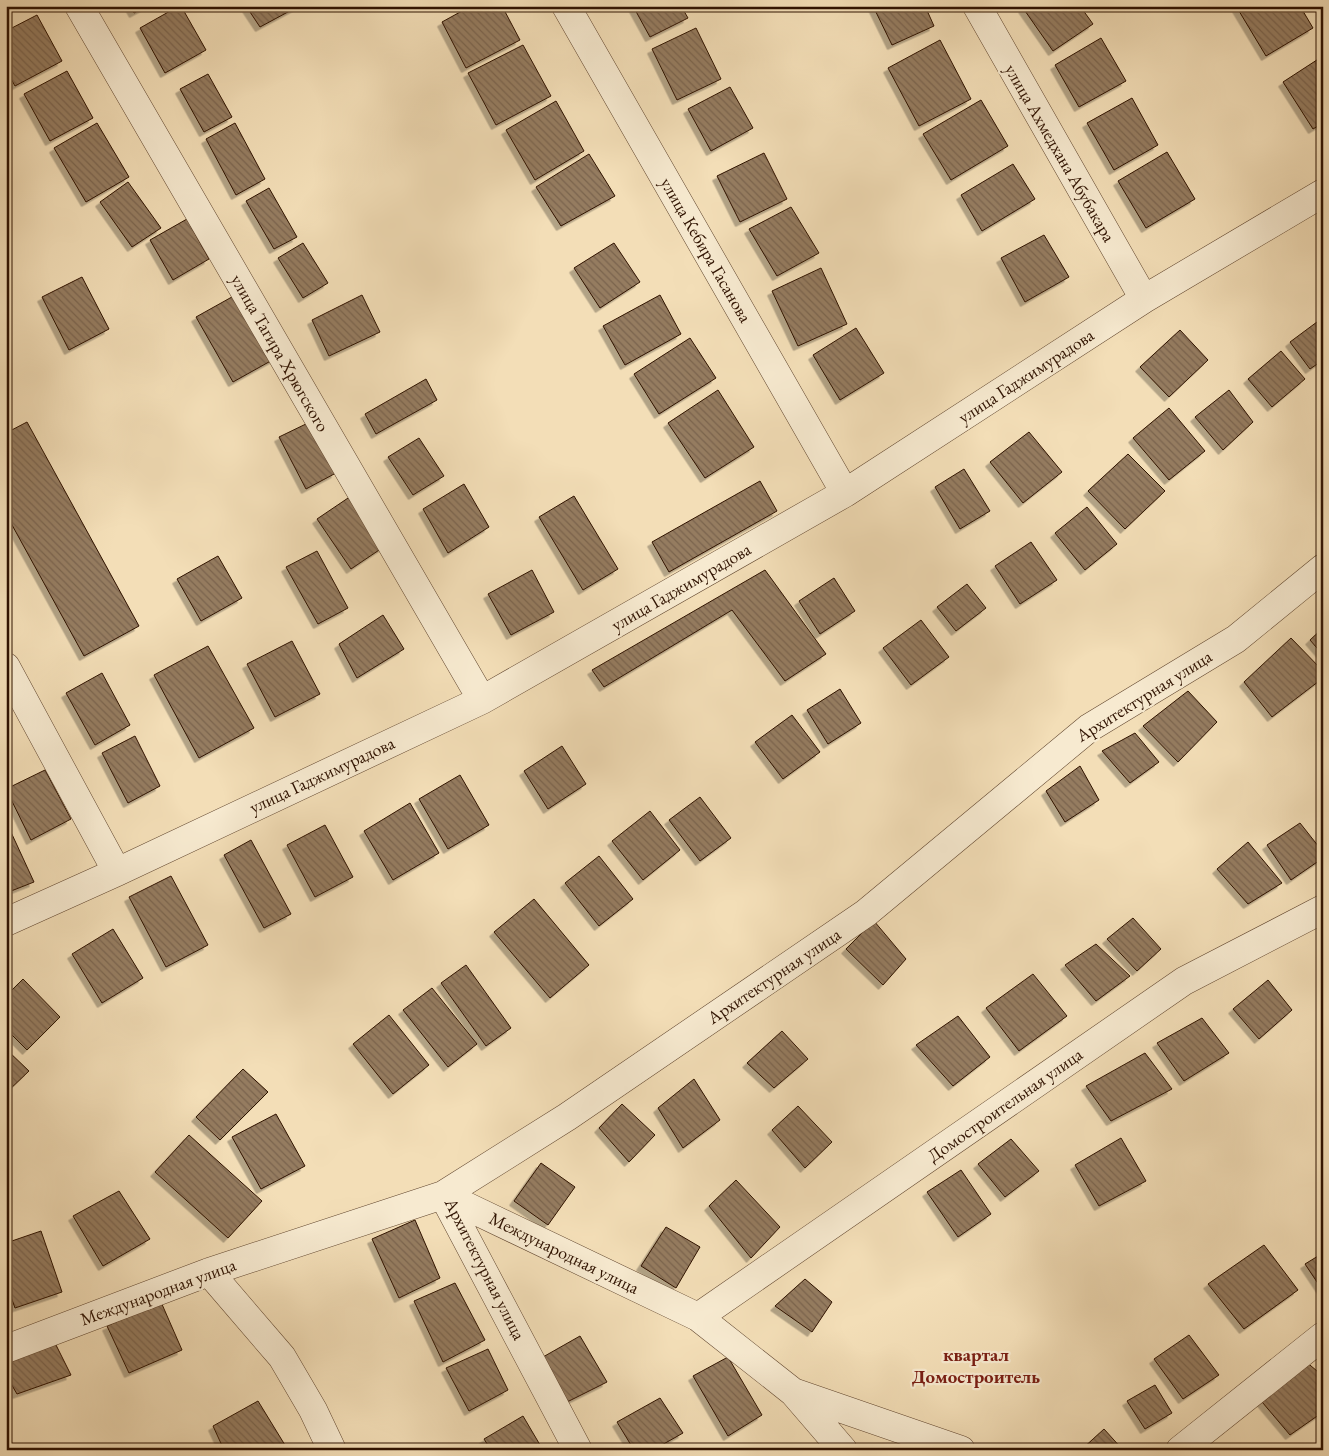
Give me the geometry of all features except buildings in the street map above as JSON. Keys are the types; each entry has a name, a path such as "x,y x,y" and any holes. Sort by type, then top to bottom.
{"street":[{"name":"улица Тагира Хрюгского","path":"79,6 482,700"},
{"name":"улица Кебира Гасанова","path":"566,6 845,493"},
{"name":"улица Ахмедхана Абубакара","path":"977,6 1144,299"},
{"name":"улица Гаджимурадова","path":"6,922 117,872 482,700 845,493 1144,299 1323,193"},
{"name":"Архитектурная улица","path":"578,1450 443,1195 567,1116 866,913 1089,728 1236,639 1323,568"},
{"path":"6,667 117,872"},
{"name":"Домостроительная улица","path":"698,1317 1184,981 1323,909"},
{"name":"Международная улица","path":"6,1349 209,1272 443,1195 698,1317 793,1392 961,1450"},
{"path":"209,1272 282,1357 313,1410 332,1450"},
{"path":"1180,1450 1323,1336"},
{"path":"793,1392 843,1450"}],"district":[{"name":"квартал Домостроитель","path":"976,1365"}]}
